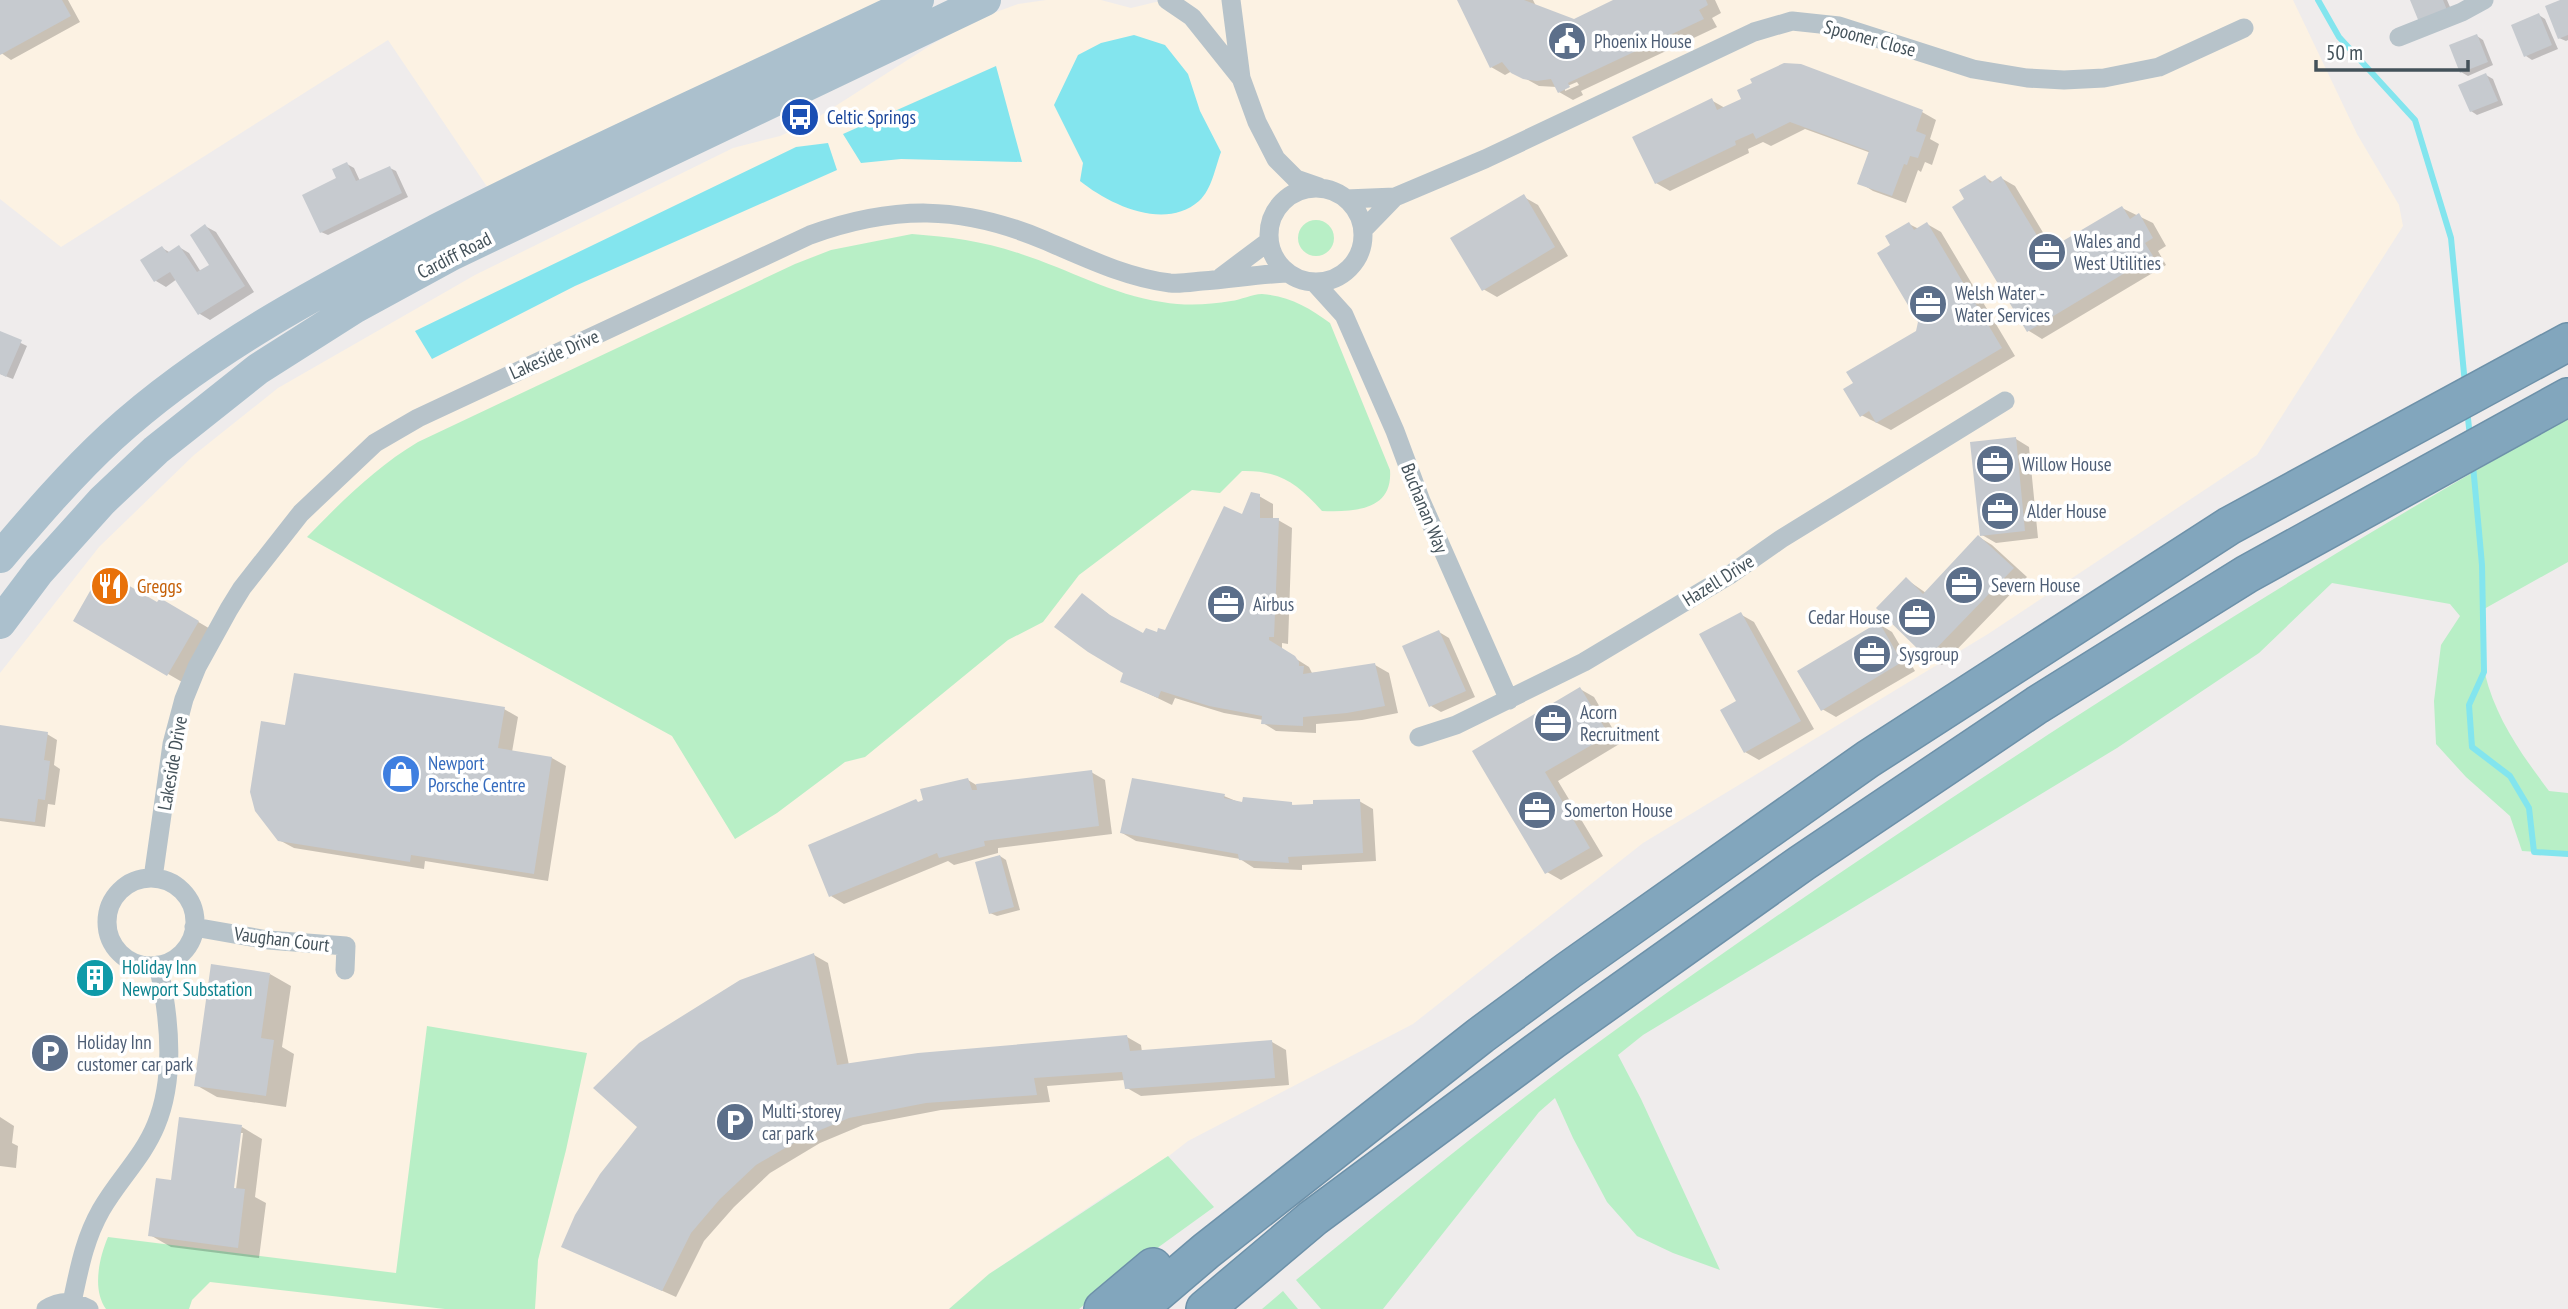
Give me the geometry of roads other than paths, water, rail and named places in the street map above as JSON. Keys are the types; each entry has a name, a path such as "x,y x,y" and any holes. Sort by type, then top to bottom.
{"highway":[{"path":"1103,1309 1184,1242 1481,1035 1868,759 2229,526 2568,342"},
{"path":"1205,1309 1312,1218 1553,1040 1802,863 2037,705 2247,574 2568,397"},
{"path":"1138,1309 1206,1251 1481,1035"},
{"path":"1237,1309 1431,1131"}],"main road":[{"name":"Cardiff Road","path":"0,557 45,505 112,437 167,392 296,304 496,200 918,0"},
{"name":"Cardiff Road","path":"0,623 39,571 102,501 156,450 258,369 354,308 453,254 985,0"}],"street":[{"path":"1167,0 1192,17 1241,78"},
{"path":"1231,0 1241,78 1257,122 1276,159 1296,179 1335,192 1346,199 1358,213 1363,230"},
{"path":"2399,37 2484,0"},
{"name":"Spooner Close","path":"1346,199 1395,197 1485,159 1754,32 1792,21 1839,26 1973,69 2027,78 2064,80 2104,78 2159,67 2197,52 2244,28"},
{"path":"1276,159 1281,204"},
{"path":"1322,188 1293,194 1273,215 1269,241 1275,259 1287,273 1301,280 1315,282 1332,280 1346,272 1357,260"},
{"name":"Spooner Close","path":"1363,230 1395,197"},
{"name":"Lakeside Drive","path":"153,878 172,744 184,699 197,667 229,609 301,513 375,443 418,418 810,235 848,222 881,215 915,212 976,219 1010,227 1140,277 1173,284 1287,273"},
{"name":"Buchanan Way","path":"1344,315 1343,290 1363,246 1363,230"},
{"path":"1217,280 1269,241"},
{"name":"Buchanan Way","path":"1315,282 1344,315 1395,431 1458,588 1509,700"},
{"name":"Hazell Drive","path":"1419,737 1456,725 1584,662 1731,574 1781,539 2005,401"},
{"path":"153,878 170,882 183,891 190,901 194,927 188,946 178,957 158,965 146,965 131,961 118,950 108,931 108,914 120,890 133,881 153,878"},
{"name":"Vaughan Court","path":"194,927 268,940 346,946 345,970"},
{"path":"46,1309 51,1305 81,1306 83,1247 101,1209 141,1156 157,1123 165,1093 167,1062 165,996 158,965"}],"water":[{"path":"1134,35 1165,45 1188,74 1200,111 1221,152 1210,184 1199,201 1185,210 1170,214 1154,214 1122,206 1080,181 1083,163 1054,105 1078,55 1101,43"},
{"path":"996,66 1022,162 901,159 861,163 843,134"},
{"path":"828,143 837,170 575,286 432,359 415,331 796,147"}],"waterway":[{"path":"2318,0 2339,37 2415,120 2451,238 2465,384"},
{"path":"2467,409 2470,437"},
{"path":"2473,465 2482,565 2484,672 2469,705 2472,747 2510,776 2529,808 2534,852 2568,854"}],"place":[{"name":"Phoenix House","path":"1567,41"},
{"name":"Celtic Springs","path":"800,117"},
{"name":"Wales and West Utilities","path":"2047,252"},
{"name":"Welsh Water - Water Services","path":"1928,304"},
{"name":"Willow House","path":"1995,464"},
{"name":"Alder House","path":"2000,511"},
{"name":"Severn House","path":"1964,585"},
{"name":"Greggs","path":"110,586"},
{"name":"Airbus","path":"1226,604"},
{"name":"Cedar House","path":"1917,617"},
{"name":"Sysgroup","path":"1872,654"},
{"name":"Acorn Recruitment","path":"1553,723"},
{"name":"Newport Porsche Centre","path":"401,774"},
{"name":"Somerton House","path":"1537,810"},
{"name":"Holiday Inn Newport Substation","path":"95,978"},
{"name":"Holiday Inn customer car park","path":"50,1053"},
{"name":"Multi-storey car park","path":"735,1122"}]}
